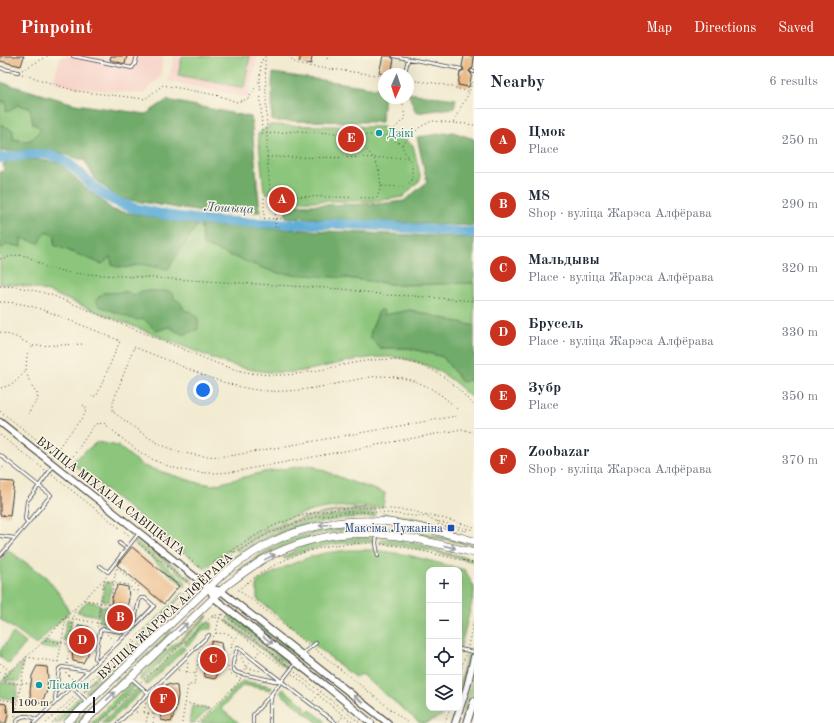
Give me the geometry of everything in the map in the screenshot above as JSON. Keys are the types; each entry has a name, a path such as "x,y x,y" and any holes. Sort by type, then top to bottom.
{"main road":[{"name":"ВУЛІЦА ЖАРЭСА АЛФЁРАВА","path":"67,723 208,588 237,563 272,542 316,526 345,522 379,521 429,529 474,541"},
{"name":"ВУЛІЦА ЖАРЭСА АЛФЁРАВА","path":"83,723 221,591 244,572 264,560 292,547 320,538 347,534 377,534 420,540 474,553"}],"street":[{"name":"ВУЛІЦА МІХАІЛА САВІЦКАГА","path":"0,422 208,588 214,598 371,723"},
{"name":"ВУЛІЦА МІХАІЛА САВІЦКАГА","path":"208,588 221,591 388,723"},
{"path":"455,723 467,687 474,657"},
{"path":"467,723 474,701"}],"lane":[{"path":"73,56 132,68 135,64 137,56"},
{"path":"394,56 408,60 461,69"},
{"path":"406,68 408,60"},
{"path":"0,68 18,72"},
{"path":"0,455 51,495 0,556"},
{"path":"28,523 25,519 27,501 54,465"},
{"path":"100,566 108,572 139,533"},
{"path":"377,534 376,543 378,556"},
{"path":"0,536 15,538"},
{"path":"119,543 126,548"},
{"path":"34,723 128,633 133,628 154,606 145,598 141,598 138,601 133,628"},
{"path":"98,662 95,658 101,630 106,629 128,633"},
{"path":"118,723 209,634"},
{"path":"302,654 316,643"},
{"path":"281,681 276,682 238,673 233,668 235,654 238,647 336,723"},
{"path":"462,650 474,652"},
{"path":"253,723 253,715 296,662"},
{"path":"57,701 55,699 59,669 66,667 89,671"},
{"path":"130,677 148,693"},
{"path":"72,687 88,703"},
{"path":"270,723 272,692"},
{"path":"17,723 21,716 32,716 37,720"}],"path":[{"path":"18,72 48,56"},
{"path":"289,56 299,65 378,75"},
{"path":"265,57 261,60 260,80 262,133 267,134 296,131 387,136 402,144 408,158 412,163 412,180 405,187 381,186"},
{"path":"264,218 264,197 270,190 267,157 265,57"},
{"path":"18,72 76,91 145,99 163,85 220,96 237,102 248,99 260,80"},
{"path":"414,81 442,85 469,92"},
{"path":"454,123 474,81"},
{"path":"387,136 405,118 403,104"},
{"path":"402,144 420,127 432,121 474,125"},
{"path":"270,190 285,196 377,198 381,186 379,170 374,158 353,134"},
{"path":"267,157 408,158"},
{"path":"280,227 275,227 276,219 274,207 279,199 285,196"},
{"path":"260,218 281,219"},
{"path":"0,259 18,255 27,256 46,267 70,273 343,289 386,295 474,301"},
{"path":"0,286 32,289 50,295 221,364 252,373 273,375 305,373 377,359 406,361 420,365 445,378 474,405"},
{"path":"0,302 28,305 45,310 120,341 97,395 91,396"},
{"path":"0,332 16,337 33,346 85,344"},
{"path":"28,414 38,400 37,393 33,389 26,371 27,354 33,346"},
{"path":"134,347 227,384 249,389 273,391 296,390 378,376 403,377 426,385 446,398 457,409 456,416 235,455 210,457 185,454 162,445 113,412 113,402 134,347"},
{"path":"1,388 13,384 26,371"},
{"path":"0,411 54,453 85,414 86,407 83,405"},
{"path":"204,571 68,464 95,424 104,423 142,454 168,466 195,473 210,474 238,471 462,429 474,433"},
{"path":"0,435 191,585 134,639 132,646 46,723"},
{"path":"0,471 8,461"},
{"path":"346,512 379,512 422,517 431,515 474,527"},
{"path":"422,514 430,519 474,530"},
{"path":"438,521 437,524 451,528"},
{"path":"458,530 466,532 467,528"},
{"path":"408,723 238,590 261,573 295,556 320,547 376,543 400,546 474,564"},
{"path":"280,558 282,562"},
{"path":"122,650 107,634 106,629 116,567 139,587 137,598"},
{"path":"258,569 261,573"},
{"path":"0,681 45,640 110,573"},
{"path":"101,630 97,626 97,623 105,578"},
{"path":"104,581 129,585 133,591 138,591"},
{"path":"52,723 82,689 122,650 129,644 137,642 188,594 184,591"},
{"path":"83,600 111,604"},
{"path":"75,608 66,673 82,689"},
{"path":"211,638 216,633 219,618 223,614"},
{"path":"99,723 211,616 223,614 360,723"},
{"path":"211,616 219,618 239,633 353,723"},
{"path":"66,617 125,628 129,626 131,622"},
{"path":"26,657 58,662 66,617"},
{"path":"216,633 230,634 234,639"},
{"path":"230,660 232,643 239,633"},
{"path":"45,640 73,645"},
{"path":"182,723 188,684 194,685 197,674 200,648"},
{"path":"197,723 239,682 241,678 243,679 246,668 261,650"},
{"path":"242,654 239,655 246,668"},
{"path":"15,716 26,657"},
{"path":"187,672 188,660 178,671 197,674"},
{"path":"0,663 10,671"},
{"path":"228,668 232,675 241,678"},
{"path":"246,668 266,672 261,668"},
{"path":"0,672 8,673"},
{"path":"0,681 31,684"},
{"path":"153,723 159,688"},
{"path":"311,704 321,692"},
{"path":"0,699 18,702"},
{"path":"141,706 146,701 144,713"},
{"path":"185,703 212,708"},
{"path":"445,723 449,711"},
{"path":"135,712 154,714"},
{"path":"146,723 148,714"},
{"path":"336,723 344,715"}],"shaded area":[{"path":"61,56 163,56 161,76 143,94 78,88 56,82 54,77"},
{"path":"174,56 257,56 248,97 168,81"}],"green space":[{"path":"182,56 250,56 244,88 178,75"},
{"path":"273,73 378,88 378,104 383,104 382,122 272,121"},
{"path":"0,82 75,104 146,114 167,100 251,117 260,212 202,212 117,198 95,179 85,161 52,150 0,152 0,126 2,125 13,130 13,139 23,141 33,139 41,128 33,124 30,108 17,105 10,111 6,111 4,100 0,105"},
{"path":"414,94 456,99 454,108 416,113 412,104 414,104"},
{"path":"4,99 6,106 10,111 17,105 30,108 41,128 36,137 28,141 13,139 3,125 0,126 0,105"},
{"path":"270,125 383,127 413,145 421,179 403,197 376,201 284,201 264,191 258,134"},
{"path":"453,132 474,139 474,226 286,217 285,205 378,204 404,201 427,182 417,137"},
{"path":"32,159 60,163 84,186 113,210 197,225 168,269 141,264 125,268 113,266 110,257 102,264 54,245 55,236 46,232 39,243 21,238 21,246 6,245 3,248 0,248 0,172 3,171 3,164 8,161"},
{"path":"197,225 201,225 203,245 346,278 399,285 474,283 474,326 410,310 384,315 380,310 371,330 380,348 409,348 443,357 462,382 474,379 474,398 440,372 420,363 393,357 367,358 303,371 283,373 252,370 222,362 51,293 26,286 0,284 0,248 3,248 6,245 21,246 21,238 46,232 102,264 110,257 125,268 141,264 168,269","holes":["128,292 133,296 179,301 185,311 103,293"]},
{"path":"201,225 474,238 474,283 399,285 346,278 276,273 203,245"},
{"path":"142,291 169,291 174,295 174,299 179,301 185,311 190,311 198,318 198,329 183,335 169,327 156,331 144,319 136,320 99,306 96,300 103,293 128,292 133,296"},
{"path":"380,309 384,311 384,315 410,310 474,326 474,379 462,382 443,357 409,348 380,348 370,337 371,330"},
{"path":"97,442 118,446 143,466 195,482 213,485 264,472 310,465 352,482 385,493 383,507 339,507 321,509 297,515 255,534 204,568 72,463"},
{"path":"376,508 376,510 337,512 313,516 278,528 257,538 236,551 235,549 267,530 294,520 334,511"},
{"path":"352,513 376,513 372,517 347,518 315,523 289,530 251,547 223,566 222,564 255,542 289,526 312,519"},
{"path":"382,513 414,518 432,523 385,518 383,517"},
{"path":"358,525 373,525 416,531 460,541 474,546 448,540 385,530 349,530 310,536 290,543 264,555 232,576 245,565 277,544 289,539 319,530"},
{"path":"139,537 147,539 166,559 192,579 191,582 136,539"},
{"path":"348,538 371,538 374,542 350,542 328,545 295,554 284,559 283,557 299,548 317,542"},
{"path":"382,538 424,545 442,552 474,559 474,562 416,548 380,543"},
{"path":"135,541 185,581 185,587 133,543"},
{"path":"8,550 46,577 61,596 69,612 36,645 0,619 0,561"},
{"path":"349,550 374,550 408,555 454,567 426,567 426,711 444,711 443,715 426,723 420,723 361,674 356,678 257,599 257,582 296,562 312,556"},
{"path":"462,569 465,570 474,587 474,594 462,641"},
{"path":"105,582 112,583 109,602 102,600"},
{"path":"184,593 145,633 137,639 143,632"},
{"path":"87,601 100,604 98,616 77,612"},
{"path":"101,606 109,607 106,623 99,622"},
{"path":"230,614 290,661 290,666 229,618"},
{"path":"207,615 207,617 141,681 141,675 163,653 180,640"},
{"path":"67,619 72,620 68,641 63,640"},
{"path":"227,620 289,668 288,669 226,621"},
{"path":"205,623 212,623 212,629 205,629 187,646 184,643"},
{"path":"256,623 271,632 329,678 327,681 255,624"},
{"path":"172,629 160,646 80,723 74,723"},
{"path":"13,633 26,643 9,664 0,657 0,651"},
{"path":"148,634 149,635 123,663 91,692 86,693 86,691"},
{"path":"45,641 59,644 58,650 39,647"},
{"path":"129,644 131,646 83,690 83,689"},
{"path":"182,645 185,649 147,685 145,684 144,682"},
{"path":"467,654 470,657 462,688 462,673"},
{"path":"23,662 19,682 3,680"},
{"path":"474,673 474,689 464,723 462,723 464,708"},
{"path":"242,681 272,686 271,690 243,685 221,709 239,723 200,723"},
{"path":"1,682 18,685 16,700 0,697"},
{"path":"130,684 136,686 97,723 91,723"},
{"path":"137,689 141,692 108,723 101,723"},
{"path":"283,689 305,706 304,710 306,712 310,710 324,720 324,723 318,723 280,693"},
{"path":"80,696 81,702 60,723 54,723"},
{"path":"192,706 209,709 195,723 189,723"}],"building":[{"path":"0,56 24,56 21,66 0,61"},
{"path":"111,56 127,56 125,64 110,60"},
{"path":"301,56 312,56 311,64 299,62"},
{"path":"383,56 391,56 394,59 392,68 380,68"},
{"path":"464,56 474,56 473,68 469,71 472,74 469,87 458,85 460,72 464,70 462,66"},
{"path":"0,481 14,482 10,516 0,515"},
{"path":"132,547 179,586 164,604 117,565"},
{"path":"118,585 128,587 129,598 126,614 121,623 111,621 110,610 113,595"},
{"path":"79,625 89,627 90,638 88,654 83,663 73,661 72,650 74,635"},
{"path":"212,641 221,643 223,654 220,670 215,679 205,677 204,666 207,651"},
{"name":"Лісабон","path":"37,666 47,667 48,678 46,694 41,703 31,702 30,691 32,676"},
{"path":"167,684 177,686 178,696 175,712 171,722 161,720 160,709 162,694"},
{"path":"0,703 6,704 8,715 6,723 0,723"}],"waterway":[{"name":"Лошыца","path":"0,158 34,154 54,156 68,163 98,190 111,199 124,205 182,218 248,223 370,225 474,233"}],"place":[{"name":"Дзікі","path":"379,133"},
{"name":"Зубр","path":"351,139"},
{"name":"Цмок","path":"282,200"},
{"name":"Максіма Лужаніна","path":"451,528"},
{"name":"М8","path":"120,618"},
{"name":"Брусель","path":"82,641"},
{"name":"Мальдывы","path":"213,660"},
{"name":"Лісабон","path":"39,685"},
{"name":"Zoobazar","path":"163,700"}]}
